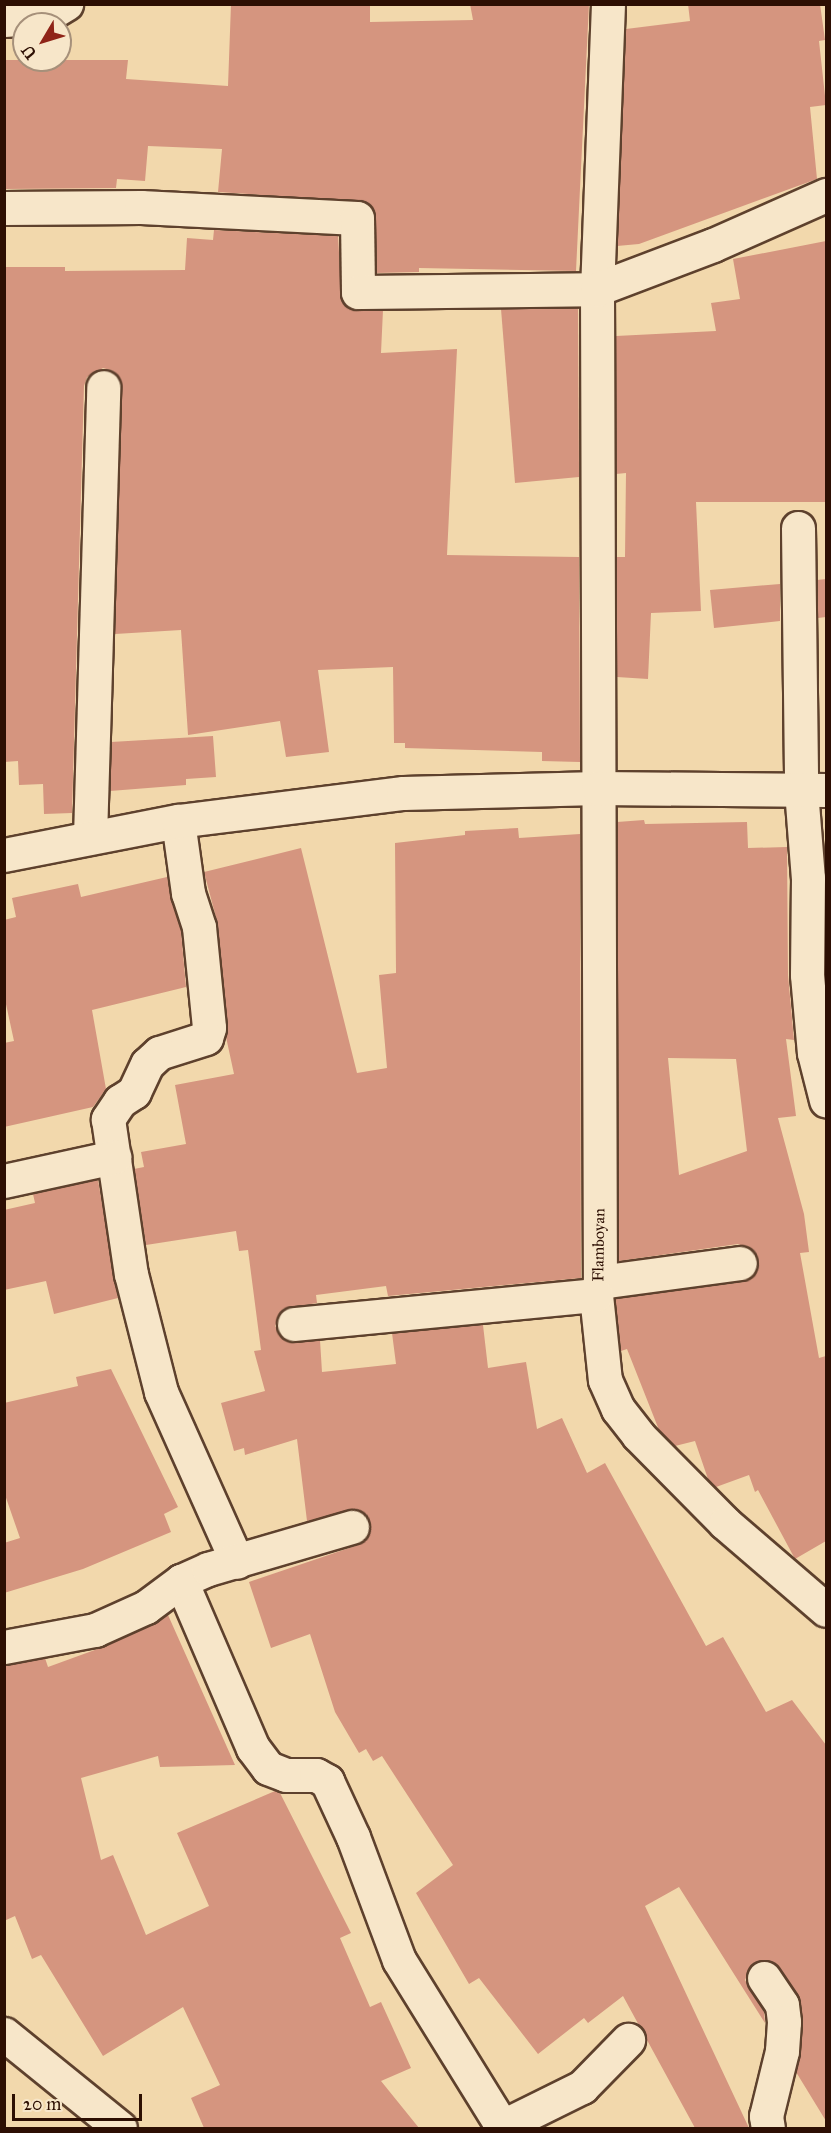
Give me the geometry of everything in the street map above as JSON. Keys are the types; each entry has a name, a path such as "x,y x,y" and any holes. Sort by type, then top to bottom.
{"street":[{"path":"4,20 44,16 66,4"},
{"name":"Flamboyan","path":"608,4 597,289 598,1289 605,1380 618,1409 638,1435 725,1523 826,1610"},
{"path":"4,208 141,207 357,218 358,292 597,289 826,195"},
{"path":"90,837 103,387"},
{"path":"798,528 814,790 808,878 808,986 814,1053 826,1100"},
{"path":"4,855 178,821 403,793 598,788 814,790"},
{"path":"178,821 188,893 199,927 208,1028 206,1038 159,1053 147,1064 134,1092 120,1101 108,1119 131,1274 161,1392 237,1563"},
{"path":"4,1181 114,1157"},
{"path":"294,1324 598,1289 740,1263"},
{"path":"4,1647 95,1630 146,1607 181,1581 208,1569 237,1563 352,1527"},
{"path":"181,1581 253,1748 268,1768 286,1775 316,1775 327,1781 353,1836 399,1960 501,2127 582,2087 628,2040"},
{"path":"764,1978 782,2005 784,2022 766,2116 768,2128"},
{"path":"4,2034 120,2128"}],"building":[{"path":"231,4 370,4 370,22 473,20 470,4 589,4 576,271 419,268 419,272 376,273 376,218 367,202 218,192 222,149 148,146 145,181 117,179 116,188 4,189 4,60 12,60 12,72 72,72 72,60 128,60 126,79 228,86"},
{"path":"688,4 820,4 825,40 819,41 826,105 810,107 817,179 639,244 617,246 626,29 690,21"},
{"path":"214,230 338,236 342,301 358,311 383,310 381,353 457,349 447,555 579,557 580,762 542,761 542,752 405,748 405,743 394,743 393,667 318,670 329,752 286,757 280,721 188,735 181,630 115,634 122,388 113,371 103,368 87,377 84,386 72,813 44,814 43,784 19,785 18,761 4,762 4,267 65,267 65,271 185,270 187,238 213,240"},
{"path":"826,241 826,502 696,502 701,611 651,613 648,679 617,677 617,557 625,557 626,473 616,474 616,336 716,331 711,303 740,299 733,259"},
{"path":"578,308 579,477 515,483 501,309"},
{"path":"826,579 826,617 818,618 817,580"},
{"path":"780,584 780,621 714,628 710,590"},
{"path":"213,736 216,777 186,779 186,785 110,791 111,742"},
{"path":"644,820 645,824 747,822 748,848 787,847 788,975 794,1040 786,1039 796,1116 778,1118 804,1214 809,1252 800,1253 819,1358 826,1356 826,1541 795,1559 758,1490 755,1492 749,1475 716,1487 708,1479 695,1441 675,1446 659,1430 627,1349 621,1351 615,1299 743,1282 752,1277 759,1261 754,1251 738,1244 619,1261 617,822","holes":["668,1058 736,1059 747,1151 679,1175"]},
{"path":"518,828 519,838 580,834 581,1278 388,1296 386,1286 316,1295 317,1303 283,1309 275,1326 287,1341 320,1340 322,1372 396,1364 392,1333 483,1325 488,1368 526,1362 537,1429 562,1418 587,1473 605,1463 706,1646 723,1637 766,1712 792,1700 826,1745 826,2121 796,2072 803,2023 798,1995 773,1962 753,1963 745,1980 764,2012 765,2023 679,1887 645,1906 749,2128 695,2128 623,1996 588,2023 584,2018 538,2054 479,1978 469,1984 416,1893 453,1865 382,1756 373,1761 366,1749 359,1753 335,1712 310,1634 271,1648 249,1582 358,1545 370,1532 370,1521 356,1509 307,1521 297,1439 245,1455 244,1448 234,1451 221,1403 265,1391 254,1351 261,1350 248,1250 239,1251 236,1231 146,1245 134,1169 144,1167 141,1152 186,1144 175,1085 234,1074 226,1037 218,925 204,872 301,848 357,1073 387,1068 379,975 396,973 395,843 465,835 465,831"},
{"path":"167,877 181,931 186,987 92,1010 106,1089 93,1107 4,1127 4,1043 14,1041 4,995 4,920 16,917 12,898 78,884 81,897"},
{"path":"98,1180 118,1298 54,1314 46,1281 4,1290 4,1210 35,1203 33,1194"},
{"path":"111,1369 178,1507 164,1514 171,1532 83,1569 4,1593 4,1543 20,1538 4,1492 4,1403 78,1386 76,1377"},
{"path":"168,1615 235,1765 160,1767 158,1756 81,1778 101,1860 113,1855 146,1935 209,1906 177,1833 275,1791 280,1793 351,1933 340,1938 370,2007 381,2002 411,2068 381,2081 419,2128 204,2128 191,2098 220,2085 183,2007 103,2056 41,1955 32,1959 15,1916 4,1921 4,1665 45,1658 48,1667 103,1647"}]}
